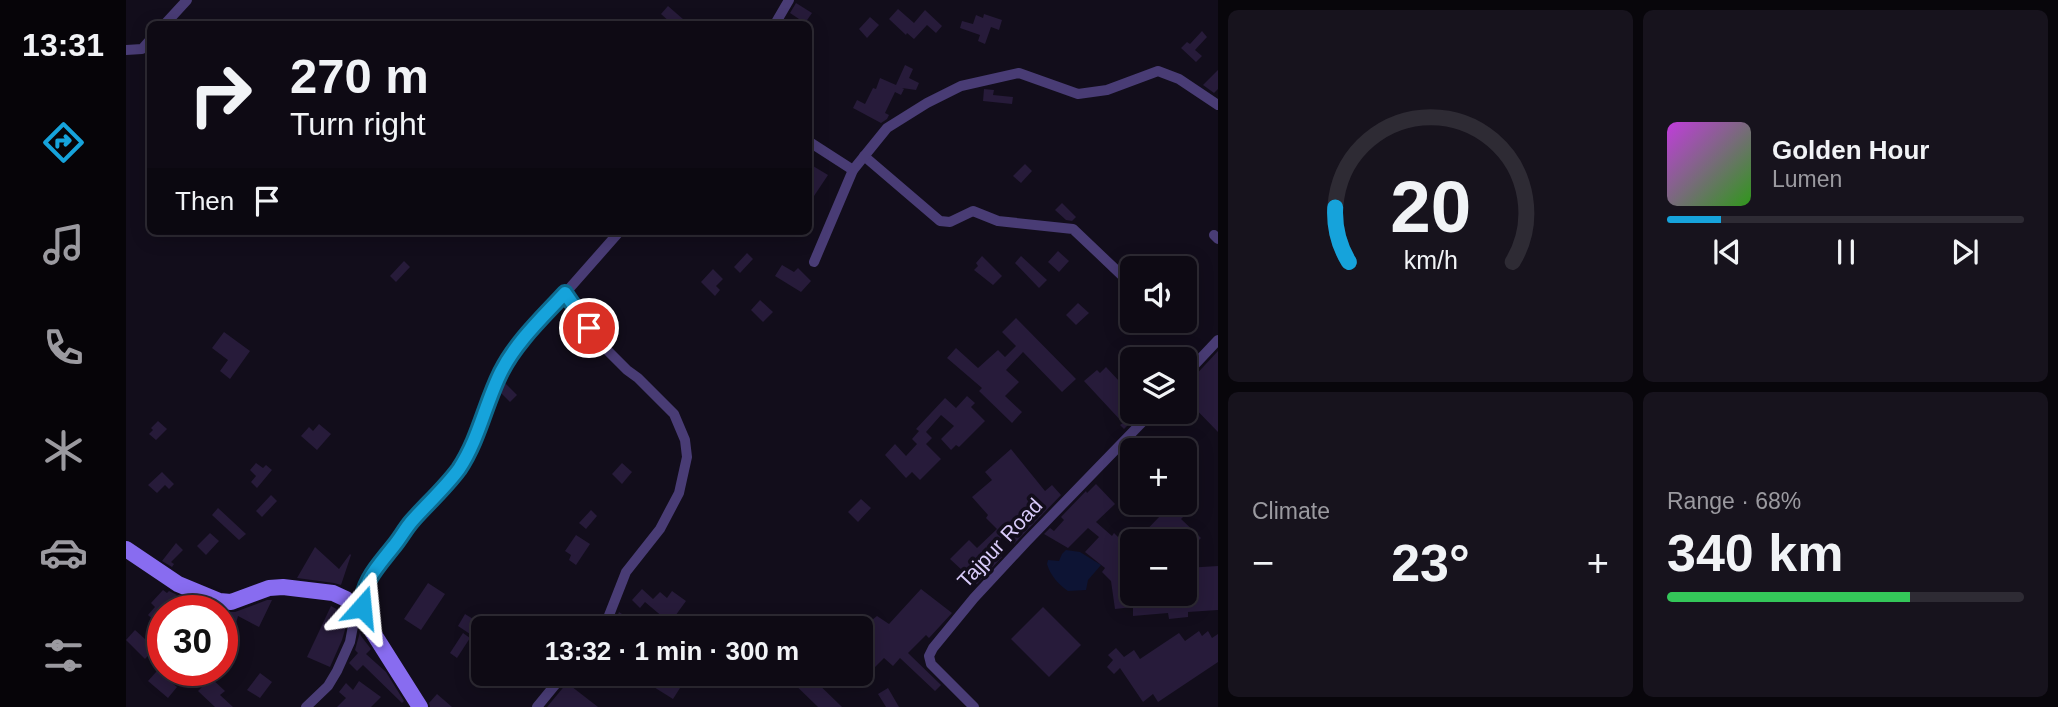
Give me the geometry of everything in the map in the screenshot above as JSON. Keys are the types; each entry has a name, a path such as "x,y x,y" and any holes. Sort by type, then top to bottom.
{"main road":[{"path":"126,549 177,584 219,601 231,602 269,588 317,590 346,599 360,612 420,707"}],"street":[{"path":"169,21 187,0"},
{"path":"777,21 789,0"},
{"path":"126,50 142,49 147,43"},
{"path":"814,262 853,170 887,128 961,86 1019,74 1079,94 1107,90 1158,71 1179,79 1218,105"},
{"path":"812,144 853,170"},
{"path":"864,156 940,221 950,222 973,212 998,220 1073,229 1120,274"},
{"path":"306,707 328,686 344,656 369,579 410,524 459,469 473,444 484,411 506,362 616,235"},
{"path":"565,293 601,345 638,377 674,414 685,440 687,457 679,493 660,530 626,572 609,616"},
{"path":"1197,362 1218,340"},
{"name":"Tajpur Road","path":"974,707 932,664 929,656 933,648 974,598 1140,424"},
{"path":"537,707 554,686"}],"water":[{"path":"1066,550 1080,552 1101,565 1088,580 1086,590 1068,591 1050,572 1048,560 1059,561"}],"building":[{"path":"796,3 812,13 806,21 802,21 790,13"},
{"path":"668,6 684,20 669,21 661,14"},
{"path":"898,9 914,23 925,10 942,26 936,33 927,25 914,39 889,19"},
{"path":"984,14 1002,20 999,30 991,27 985,44 978,41 980,35 960,28 962,21 973,24 976,15 983,18"},
{"path":"870,17 879,25 867,38 859,29"},
{"path":"1202,31 1207,37 1195,50 1202,56 1196,62 1181,48 1187,42 1190,44"},
{"path":"905,65 913,69 909,78 919,83 916,90 902,88 904,89 901,95 895,92 885,113 889,115 887,119 881,123 853,108 857,100 865,104 880,78 896,85"},
{"path":"1218,70 1218,89 1214,93 1203,85"},
{"path":"984,89 994,90 993,95 1013,97 1012,104 983,101"},
{"path":"1025,164 1032,171 1021,183 1013,176"},
{"path":"812,165 828,175 812,199"},
{"path":"1062,203 1076,217 1072,221 1066,220 1055,210"},
{"path":"1058,251 1069,261 1059,272 1048,262"},
{"path":"747,253 753,259 740,273 734,267"},
{"path":"982,256 1002,276 993,285 974,270"},
{"path":"1021,256 1047,280 1039,288 1015,263"},
{"path":"404,261 410,267 396,282 390,276"},
{"path":"782,265 794,272 798,268 811,281 801,292 775,276"},
{"path":"713,269 723,279 716,286 720,290 715,296 701,282"},
{"path":"760,300 773,312 763,322 751,310"},
{"path":"1078,303 1089,313 1076,325 1066,315"},
{"path":"1016,318 1076,379 1062,392 1023,352 1006,370 1019,382 1005,396 1022,412 1012,423 979,391 982,388 947,358 956,348 978,368 998,350 1005,357 1016,346 1002,332"},
{"path":"224,332 250,351 230,379 220,371 228,360 212,348"},
{"path":"1218,351 1218,432 1197,410 1197,374"},
{"path":"1106,367 1120,382 1120,420 1084,381 1097,370 1100,373"},
{"path":"505,383 517,395 510,402 501,393"},
{"path":"967,396 975,403 971,407 985,421 959,447 956,445 951,450 941,439 954,426 941,415 926,432 932,438 926,444 941,459 920,480 912,472 906,478 885,455 895,444 906,456 917,444 912,439 919,431 916,429 945,398 956,408"},
{"path":"158,421 167,429 156,440 149,434"},
{"path":"319,424 331,434 317,450 301,436 309,427 313,431"},
{"path":"1011,449 1045,491 1052,485 1061,495 1014,544 1005,535 992,547 1002,557 977,584 950,559 969,540 977,548 997,529 972,497 992,480 985,472"},
{"path":"256,463 263,468 266,465 272,470 257,488 251,482 256,476 250,470"},
{"path":"622,463 632,472 622,484 612,474"},
{"path":"162,472 174,484 169,489 165,485 157,493 148,485"},
{"path":"1096,484 1115,504 1096,522 1112,536 1114,533 1120,539 1120,606 1197,606 1197,567 1218,566 1218,610 1188,612 1188,617 1169,619 1168,613 1133,616 1133,607 1115,609 1111,581 1102,572 1105,568 1085,552 1099,537 1088,528 1068,548 1044,534 1050,528 1054,531 1064,520 1061,517 1086,491 1087,493"},
{"path":"271,495 277,501 262,517 256,511"},
{"path":"861,499 871,508 858,522 848,512"},
{"path":"218,508 246,534 239,540 212,515"},
{"path":"591,510 597,516 586,529 579,523"},
{"path":"1161,515 1183,515 1181,519 1192,529 1148,529"},
{"path":"210,533 219,541 206,555 197,546"},
{"path":"576,535 590,544 576,565 569,560 571,555 565,551"},
{"path":"176,543 183,550 171,562 174,564 172,567 162,561"},
{"path":"315,547 339,569 351,555 341,585 297,578"},
{"path":"428,583 445,594 421,630 404,619"},
{"path":"642,589 653,599 660,592 667,598 672,591 686,601 675,616 662,616 645,602 640,608 632,600"},
{"path":"921,589 952,613 929,638 926,635 908,653 941,685 935,691 900,658 893,666 884,658 873,667 873,619 877,616 889,624"},
{"path":"163,590 177,595 158,595"},
{"path":"272,600 259,627 238,616 238,611"},
{"path":"331,606 349,616 330,667 307,657"},
{"path":"1043,607 1081,645 1049,677 1011,639"},
{"path":"465,614 471,618 470,634 458,626"},
{"path":"135,630 147,641 147,657 145,659 126,640"},
{"path":"1199,631 1202,636 1208,631 1212,638 1218,634 1218,662 1158,702 1153,694 1143,702 1120,668 1114,674 1107,667 1113,660 1108,655 1116,648 1124,657 1134,650 1140,659 1179,633 1185,641"},
{"path":"360,632 371,649 366,654 386,672 404,701 402,703 363,665 357,671 349,663 358,653 355,650"},
{"path":"463,633 470,638 457,658 450,653"},
{"path":"260,673 272,682 260,698 247,690"},
{"path":"359,681 381,697 371,707 337,707 346,698 339,692 346,683 353,690"},
{"path":"154,686 177,687 168,698"},
{"path":"203,686 220,686 225,691 220,695 233,707 215,707 198,691"},
{"path":"564,686 571,686 598,707 547,707"},
{"path":"652,686 680,688 673,699"},
{"path":"796,686 820,686 842,707 818,707"},
{"path":"888,688 899,707 886,707 878,694"},
{"path":"437,694 452,707 430,707 429,703"}],"route":[{"path":"362,607 362,597 369,579 410,524 459,469 473,444 498,378 513,353 565,293 589,328"}]}
